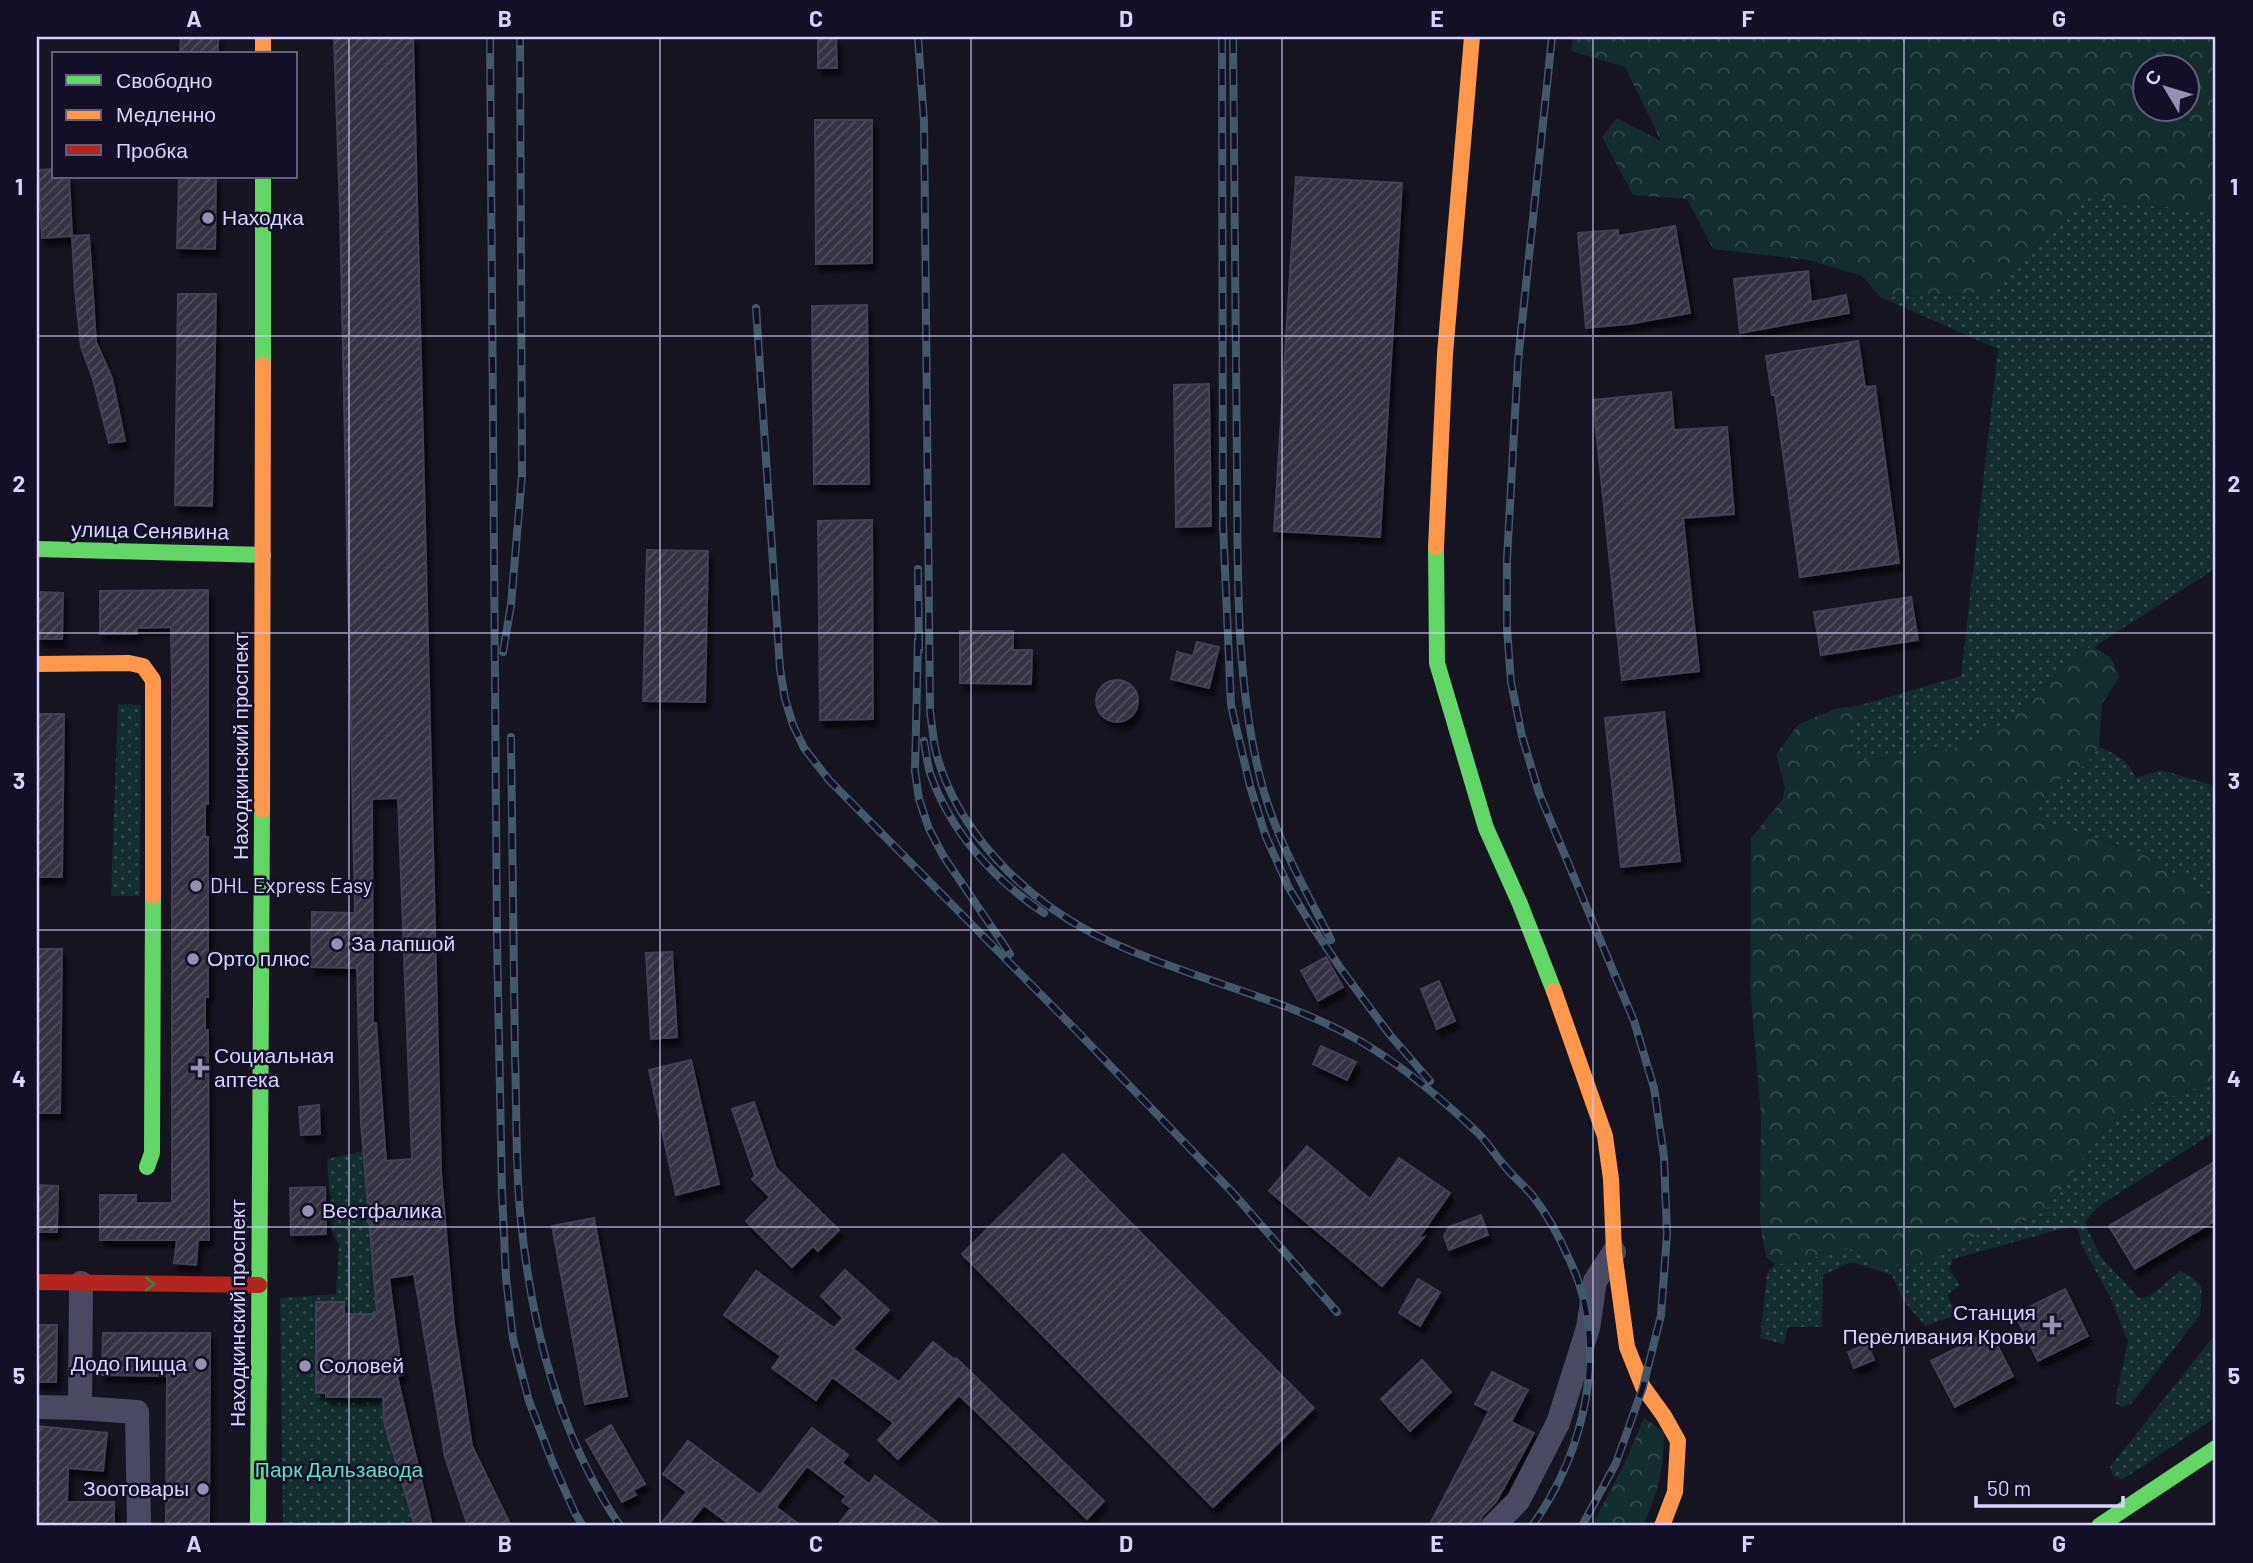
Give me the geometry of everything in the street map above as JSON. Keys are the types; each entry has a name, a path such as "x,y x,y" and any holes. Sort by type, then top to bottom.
{"street":[{"path":"1472,37 1445,354 1436,547 1437,663 1486,828 1545,966 1605,1136 1611,1179 1614,1252 1627,1348 1643,1387 1678,1441 1675,1492 1662,1526"},
{"name":"Находкинский проспект","path":"258,1526 263,178"},
{"name":"улица Сенявина","path":"37,550 262,555"},
{"path":"37,664 129,663 143,666 153,680 152,1153 147,1167"},
{"path":"1493,1526 1517,1501 1558,1423 1588,1328 1595,1281 1614,1252"},
{"path":"37,1282 258,1285"},
{"path":"80,1408 81,1283"},
{"path":"37,1407 137,1412 139,1526"},
{"path":"2099,1526 2216,1448"}],"green space":[{"path":"1573,37 2216,37 2216,210 2115,203 2091,190 1990,292 1880,297 1862,276 1809,260 1713,249 1687,199 1633,195 1602,137 1617,118 1661,141 1625,67 1571,51"},
{"path":"2091,189 2115,203 2216,210 2216,568 2094,647 2082,649 2011,720 1954,748 1857,761 1848,754 1851,726 1866,713 1857,706 1961,676 1998,349 1880,297 1990,292"},
{"path":"2094,647 2111,658 2119,677 2102,704 2099,747 2085,765 2052,783 2036,811 2056,826 2136,850 2216,899 2216,1082 2132,1109 2100,1135 2049,1206 2034,1218 1984,1232 1926,1260 1884,1268 1857,1250 1847,1249 1796,1262 1775,1264 1766,1257 1760,1222 1761,1115 1750,986 1751,838 1783,799 1785,787 1776,754 1799,724 1834,709 1857,706 1866,713 1851,726 1848,754 1857,761 1954,748 2011,720 2082,649"},
{"path":"118,704 141,705 140,896 111,896"},
{"path":"2099,747 2121,758 2136,778 2161,770 2216,786 2216,899 2136,850 2056,826 2036,811 2052,783 2085,765"},
{"path":"2216,1082 2216,1131 2099,1206 2085,1224 2101,1257 2139,1298 2150,1296 2180,1271 2192,1277 2202,1287 2200,1315 2132,1403 2123,1407 2115,1403 2128,1341 2110,1297 2082,1246 2078,1230 2072,1226 1953,1259 1949,1269 1960,1285 1947,1295 1957,1315 1925,1326 1903,1300 1892,1275 1851,1262 1823,1275 1822,1327 1788,1327 1784,1344 1760,1338 1767,1273 1775,1264 1796,1262 1847,1249 1857,1250 1884,1268 1926,1260 1984,1232 2034,1218 2049,1206 2100,1135 2132,1109"},
{"name":"Парк Дальзавода","path":"364,1151 384,1422 415,1526 283,1526 280,1298 336,1294 339,1244 332,1233 327,1159"},
{"path":"2216,1333 2216,1417 2122,1480 2113,1476 2110,1467"},
{"path":"1644,1418 1664,1432 1659,1481 1643,1526 1592,1526 1625,1462"}],"building":[{"path":"181,37 218,37 218,52 180,52"},
{"path":"334,37 413,37 441,1173 454,1324 472,1446 511,1526 468,1526 445,1457 414,1274 389,1278 402,1375 397,1376 432,1526 415,1526 384,1422 383,1397 326,1397 326,1393 316,1393 316,1302 344,1302 344,1314 377,1314 361,1123 357,968 311,967 312,912 355,913","holes":["398,798 412,1159 386,1161 376,1023 373,1023 372,799"]},
{"path":"818,37 836,37 837,68 818,68"},
{"path":"815,120 872,120 872,263 816,264"},
{"path":"52,169 52,178 69,178 72,236 42,238 38,170"},
{"path":"1296,177 1402,183 1380,537 1274,531"},
{"path":"179,178 216,178 215,249 177,248"},
{"path":"1675,226 1690,313 1629,324 1586,328 1578,233 1618,230 1618,236"},
{"path":"89,235 96,342 112,378 125,441 109,443 93,379 81,347 72,236"},
{"path":"1808,271 1811,302 1846,295 1849,313 1740,333 1734,279"},
{"path":"178,294 216,294 212,506 175,505"},
{"path":"867,305 869,484 814,484 812,306"},
{"path":"1858,341 1865,387 1875,386 1899,563 1800,577 1775,395 1772,395 1766,356"},
{"path":"1209,384 1211,526 1176,527 1174,385"},
{"path":"1671,392 1674,430 1727,427 1734,514 1683,518 1699,671 1622,680 1593,400"},
{"path":"872,520 873,719 820,720 818,521"},
{"path":"647,550 708,551 705,702 643,701"},
{"path":"208,590 208,804 205,804 205,837 208,837 208,997 205,997 205,1030 208,1030 209,1240 198,1240 196,1265 174,1263 177,1240 100,1240 100,1195 136,1195 136,1203 172,1203 172,680 171,627 137,628 137,634 100,634 100,591"},
{"path":"41,592 63,593 62,639 40,639 40,634 37,634 37,598 41,598"},
{"path":"1911,597 1918,640 1821,655 1814,612"},
{"path":"960,631 1013,631 1013,650 1032,650 1031,684 960,683"},
{"path":"1197,642 1219,647 1209,688 1171,679 1177,652 1193,656"},
{"path":"1117,680 1132,686 1138,701 1132,716 1117,722 1102,716 1096,701 1102,686"},
{"path":"1664,712 1680,861 1621,867 1605,718"},
{"path":"37,714 64,714 62,877 37,877"},
{"path":"37,949 62,949 60,1113 37,1113"},
{"path":"672,952 677,1037 651,1039 646,953"},
{"path":"1326,957 1343,987 1318,1001 1301,971"},
{"path":"1439,981 1455,1021 1437,1029 1421,989"},
{"path":"1321,1046 1356,1062 1347,1080 1313,1064"},
{"path":"691,1060 719,1184 676,1195 649,1070"},
{"path":"754,1102 776,1168 839,1230 818,1251 813,1246 792,1267 746,1221 770,1197 752,1179 755,1176 732,1109"},
{"path":"319,1105 320,1134 301,1135 299,1107"},
{"path":"1307,1146 1370,1199 1399,1158 1450,1193 1418,1239 1424,1237 1382,1286 1269,1191"},
{"path":"1063,1154 1314,1408 1213,1507 962,1254"},
{"path":"2216,1161 2216,1220 2135,1269 2109,1226"},
{"path":"37,1185 58,1186 57,1232 37,1232"},
{"name":"Вестфалика","path":"325,1187 326,1234 291,1235 290,1188"},
{"path":"1481,1215 1488,1235 1449,1250 1444,1236 1449,1227"},
{"path":"594,1218 627,1396 585,1404 552,1226"},
{"path":"845,1270 889,1310 853,1349 899,1382 933,1342 955,1360 956,1358 1104,1501 1087,1519 959,1395 898,1459 878,1440 894,1423 832,1377 816,1400 772,1368 781,1356 724,1315 756,1271 834,1328 843,1318 821,1296"},
{"path":"1418,1279 1440,1292 1420,1326 1399,1313"},
{"name":"Станция Переливания Крови","path":"2065,1289 2088,1336 2038,1361 2015,1314"},
{"path":"37,1325 57,1325 56,1382 37,1382"},
{"path":"1990,1331 2013,1376 1955,1407 1931,1361"},
{"path":"103,1333 210,1333 209,1526 166,1526 167,1376 102,1375"},
{"path":"1867,1344 1874,1360 1854,1368 1848,1352"},
{"path":"1422,1360 1451,1392 1410,1431 1381,1399"},
{"path":"1492,1372 1528,1390 1511,1422 1534,1433 1496,1502 1482,1516 1479,1526 1429,1526 1489,1411 1475,1404"},
{"path":"611,1425 645,1484 633,1490 636,1495 622,1502 586,1440"},
{"path":"37,1426 107,1433 103,1471 68,1468 67,1502 114,1502 114,1526 37,1526"},
{"path":"812,1428 848,1455 842,1463 869,1484 875,1476 942,1526 837,1526 851,1508 842,1501 846,1496 807,1466 776,1507 801,1526 732,1526 704,1505 687,1526 659,1526 687,1492 663,1474 688,1441 760,1495"}],"railway":[{"path":"490,37 497,938 506,1278 513,1339 529,1401 552,1461 583,1526"},
{"path":"503,652 511,605 522,475 520,37"},
{"path":"918,37 924,121 930,711 936,752 946,781 959,808 996,858 1041,900 1066,918 1113,943 1157,961 1303,1013 1373,1049 1414,1078 1466,1122 1532,1195 1562,1244 1582,1294 1590,1363 1578,1432 1566,1465 1532,1526"},
{"path":"1222,37 1223,524 1231,705 1250,786 1266,837 1289,888 1341,969 1390,1035 1430,1081"},
{"path":"1233,37 1238,588 1246,704 1261,781 1274,822 1331,940"},
{"path":"1552,37 1518,361 1507,559 1507,628 1511,682 1522,736 1539,793 1634,1021 1654,1088 1664,1157 1667,1234 1661,1315 1643,1387 1616,1463 1582,1526"},
{"path":"756,308 780,669 785,699 804,748 829,780 1233,1193 1337,1312"},
{"path":"918,569 919,650"},
{"path":"918,640 915,771 919,799 929,829 944,857 1010,954"},
{"path":"511,737 517,1160 526,1261 541,1341 565,1418 580,1455 620,1526"},
{"path":"924,741 930,773 961,834 1007,885 1044,913"}],"traffic: fast":[{"path":"263,178 263,365"},
{"path":"1436,547 1437,663 1486,828 1520,904 1554,991"},
{"path":"37,549 263,555"},
{"path":"258,1526 262,810"},
{"path":"147,1167 152,1153 153,896"},
{"path":"2099,1526 2216,1448"}],"traffic: slow":[{"path":"263,37 263,52"},
{"path":"1436,547 1445,354 1472,37"},
{"path":"262,810 263,365"},
{"path":"37,664 129,663 143,666 153,680 153,896"},
{"path":"1554,991 1605,1136 1611,1179 1614,1252 1627,1347 1643,1387 1678,1441 1675,1492 1662,1526"}],"traffic: jam":[{"path":"37,1282 259,1285"}],"place":[{"name":"Находка","path":"208,218"},
{"name":"DHL Express Easy","path":"196,886"},
{"name":"За лапшой","path":"337,944"},
{"name":"Орто плюс","path":"193,959"},
{"name":"Социальная аптека","path":"200,1068"},
{"name":"Вестфалика","path":"308,1211"},
{"name":"Станция Переливания Крови","path":"2052,1325"},
{"name":"Додо Пицца","path":"201,1364"},
{"name":"Соловей","path":"305,1366"},
{"name":"Зоотовары","path":"203,1489"}]}
